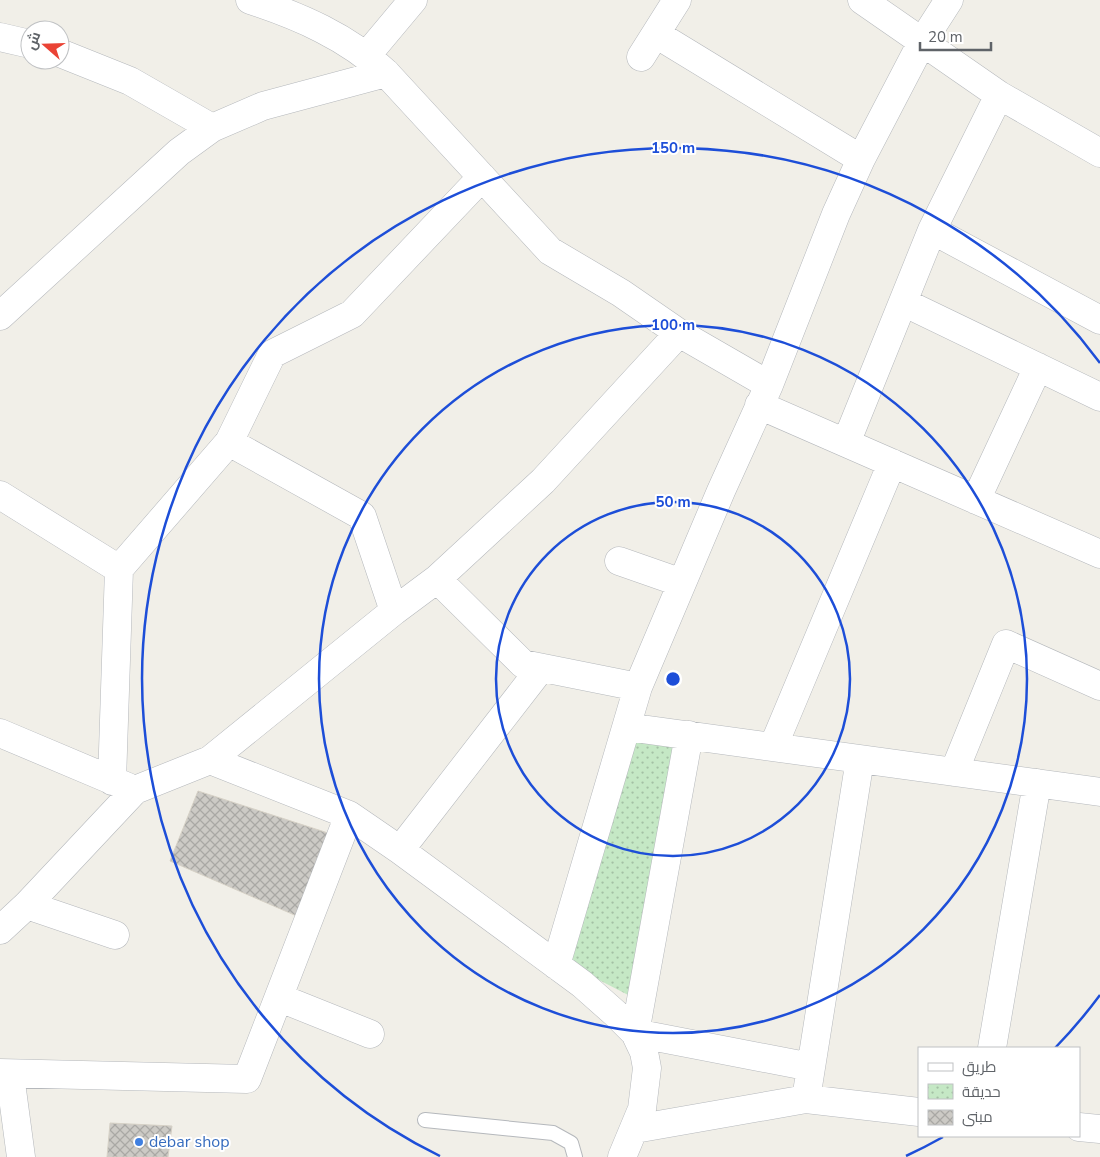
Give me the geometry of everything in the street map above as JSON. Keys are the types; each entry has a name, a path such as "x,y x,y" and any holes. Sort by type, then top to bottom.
{"street":[{"path":"0,316 179,152 212,128 263,106 376,64 413,0"},
{"path":"641,58 677,0"},
{"path":"862,0 999,95 1100,153"},
{"path":"556,965 638,687 764,395 833,223 861,159 922,42 949,0"},
{"path":"265,2 314,25 376,64 550,251 621,293 764,395 846,443 1100,554"},
{"path":"656,34 861,159"},
{"path":"0,36 20,41"},
{"path":"70,57 130,81 212,128"},
{"path":"846,443 932,230 999,95"},
{"path":"124,786 119,568 229,442 272,354 352,314 482,177"},
{"path":"932,230 1100,320"},
{"path":"903,302 1100,397"},
{"path":"0,930 27,905 124,786 210,760 394,611 437,579 543,481 679,333"},
{"path":"976,500 1038,367"},
{"path":"229,442 362,516 394,611"},
{"path":"774,747 892,462"},
{"path":"0,495 119,568"},
{"path":"618,560 682,583"},
{"path":"437,579 524,664 638,687"},
{"path":"954,772 1006,644 1100,686"},
{"path":"400,850 540,668"},
{"path":"627,727 1100,792"},
{"path":"0,733 124,786"},
{"path":"635,1033 690,735"},
{"path":"806,1099 860,758"},
{"path":"210,760 349,815 400,850 582,984 635,1033 644,1052 646,1088 635,1129 622,1157"},
{"path":"992,1047 1037,783"},
{"path":"21,1157 5,1074 247,1079 280,998 349,815"},
{"path":"27,905 115,935"},
{"path":"280,998 370,1034"},
{"path":"635,1033 811,1066"},
{"path":"635,1129 806,1099 918,1112"},
{"path":"1080,1127 1100,1129"}],"lane":[{"path":"425,1120 553,1133 571,1143 574,1157"}],"green space":[{"path":"633,736 678,741 634,998 564,962"}],"building":[{"path":"198,791 328,833 299,917 170,861"},
{"name":"debar shop","path":"110,1123 172,1126 168,1157 107,1157"}],"place":[{"name":"debar shop","path":"139,1142"}]}
